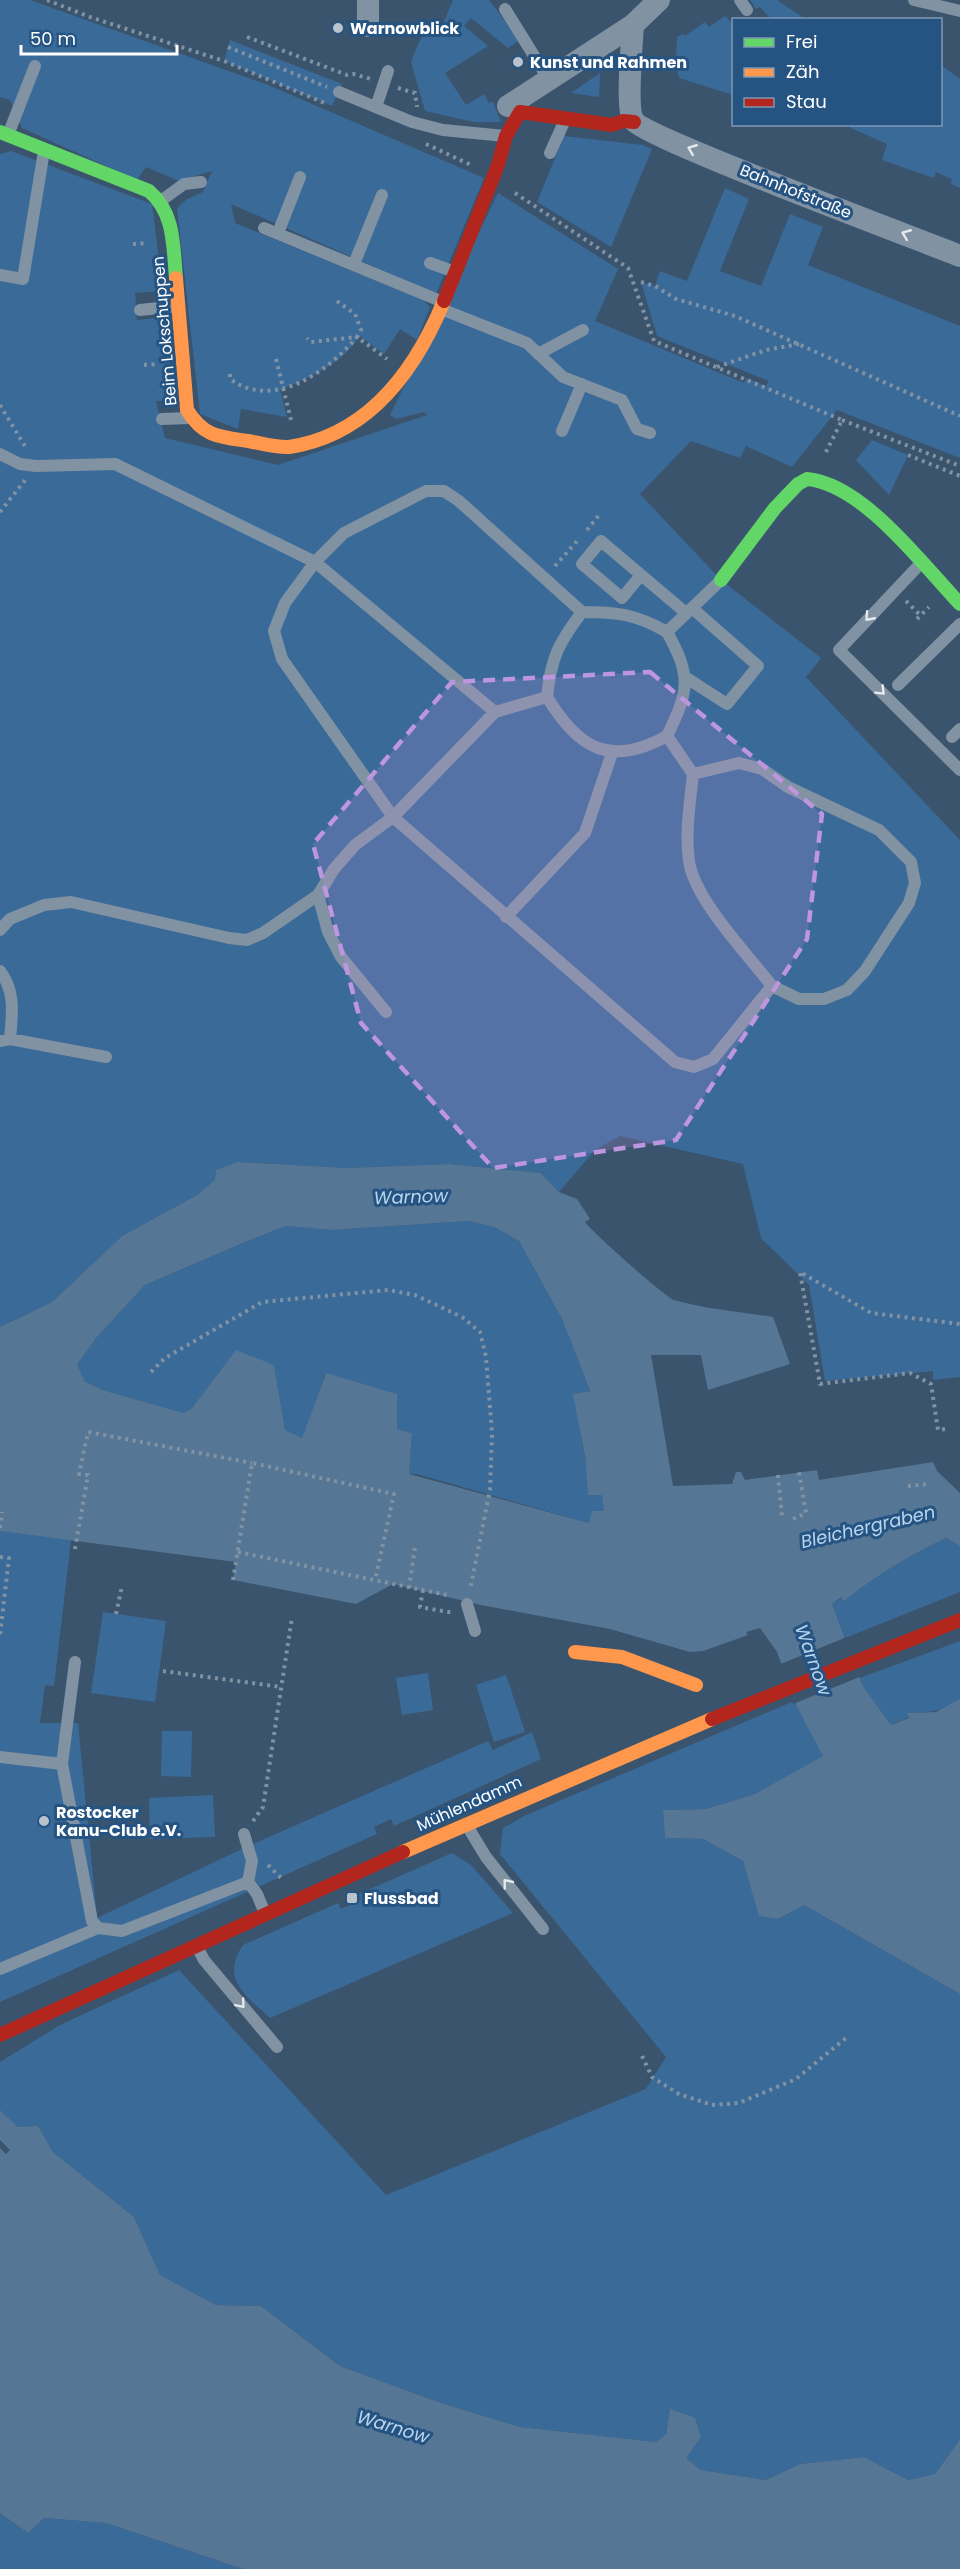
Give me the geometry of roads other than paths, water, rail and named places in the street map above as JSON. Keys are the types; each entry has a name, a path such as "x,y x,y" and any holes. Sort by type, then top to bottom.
{"street":[{"path":"368,0 368,26"},
{"path":"508,106 633,25 659,0"},
{"path":"549,80 536,94 535,114 612,125 623,121 634,122 630,112 633,25"},
{"name":"Beim Lokschuppen","path":"161,201 171,224 187,410 191,418 197,426 215,436 287,447 326,436 369,413 407,374 442,306 506,136 520,112 535,114"},
{"name":"Bahnhofstraße","path":"634,122 701,153 960,256"},
{"path":"4,134 44,150 75,167 149,191 161,201"},
{"path":"721,580 786,495 806,479 823,478 839,486 877,518 960,603"},
{"name":"Mühlendamm","path":"0,2035 707,1709 783,1688 960,1620"},
{"path":"575,1652 622,1657 696,1685"}],"lane":[{"path":"914,0 960,11"},
{"path":"505,9 549,80"},
{"path":"4,134 35,66"},
{"path":"376,107 388,71"},
{"path":"339,92 412,122 443,130 506,136"},
{"path":"550,153 559,137 565,118"},
{"path":"0,275 23,279 44,150"},
{"path":"278,233 300,177"},
{"path":"161,201 184,184 201,182"},
{"path":"354,264 382,195"},
{"path":"264,228 354,264 527,344 563,377 622,400 637,429 650,433"},
{"path":"430,262 455,272"},
{"path":"140,310 178,306"},
{"path":"538,354 583,330"},
{"path":"562,431 582,384"},
{"path":"162,419 191,418"},
{"path":"0,454 20,464 36,466 115,464 315,562 495,712"},
{"path":"582,612 562,639 550,667 547,697 561,721 584,741 612,753 643,749 667,736 680,710 686,687 682,658 667,632 645,619 617,612 582,612 459,501 444,491 426,491 344,534 315,562 285,603 274,631 282,659 393,817 675,1062 694,1067 713,1059 772,986"},
{"path":"641,575 622,598 582,564 601,541 758,666 727,704 685,677"},
{"path":"921,562 839,650 960,770"},
{"path":"667,632 721,580"},
{"path":"898,685 960,624"},
{"path":"0,930 10,919 44,904 71,902 229,938 247,940 263,933 318,895 334,869 356,845 393,817 495,712 547,697"},
{"path":"667,736 693,774 687,826 689,863 701,895 772,986 799,999 824,999 847,990 866,970 909,903 915,883 911,862 879,830 788,787 762,769 739,763 693,774"},
{"path":"506,917 585,833 612,753"},
{"path":"318,895 327,932 341,957 386,1012"},
{"path":"0,971 10,986 13,1004 5,1040 106,1057"},
{"path":"469,1610 475,1631"},
{"path":"75,1662 62,1764 92,1921 98,1928"},
{"path":"696,1685 707,1709"},
{"path":"0,1757 62,1764"},
{"path":"465,1822 486,1857 543,1929"},
{"path":"246,1840 252,1861 248,1882 257,1894 265,1912"},
{"path":"0,1969 98,1928 122,1931 248,1882"},
{"path":"196,1944 204,1960 277,2047"}],"water":[{"path":"238,1162 348,1168 449,1164 541,1173 559,1192 577,1199 590,1219 585,1222 590,1228 657,1288 674,1300 698,1306 773,1317 790,1364 708,1390 701,1355 651,1355 673,1486 732,1484 736,1472 741,1472 745,1480 817,1470 819,1480 933,1462 937,1471 960,1493 960,1546 946,1538 893,1566 844,1601 841,1597 832,1604 863,1686 891,1725 909,1718 907,1713 936,1712 960,1699 960,1994 804,1905 778,1919 759,1916 743,1861 703,1839 665,1838 663,1810 706,1809 755,1794 823,1756 797,1707 777,1652 760,1628 746,1632 748,1635 703,1651 690,1652 610,1629 481,1605 393,1584 356,1604 233,1580 236,1562 0,1531 0,1327 52,1302 122,1236 197,1195 215,1180 216,1170","holes":["469,1221 494,1227 519,1241 562,1319 590,1391 573,1394 585,1456 588,1495 602,1495 604,1511 592,1511 589,1523 409,1474 412,1433 397,1429 397,1394 326,1373 302,1438 285,1430 274,1365 236,1350 192,1408 184,1413 106,1391 85,1382 77,1365 97,1337 145,1285 286,1226 332,1230"]},
{"name":"Warnow","path":"0,2110 18,2127 38,2126 53,2152 134,2217 160,2275 216,2305 261,2306 340,2366 441,2403 520,2427 656,2442 666,2434 670,2409 695,2418 701,2437 686,2458 701,2470 766,2480 800,2464 864,2457 908,2480 935,2474 960,2439 960,2569 243,2569 106,2523 44,2518 28,2533 0,2513 0,2148 6,2154 10,2150 0,2140"}],"place":[{"name":"Warnowblick","path":"338,28"},
{"name":"Kunst und Rahmen","path":"518,62"},
{"name":"Rostocker Kanu-Club e.V.","path":"44,1821"},
{"name":"Flussbad","path":"352,1898"}],"water label":[{"name":"Bleichergraben","path":"868,1527"}]}
